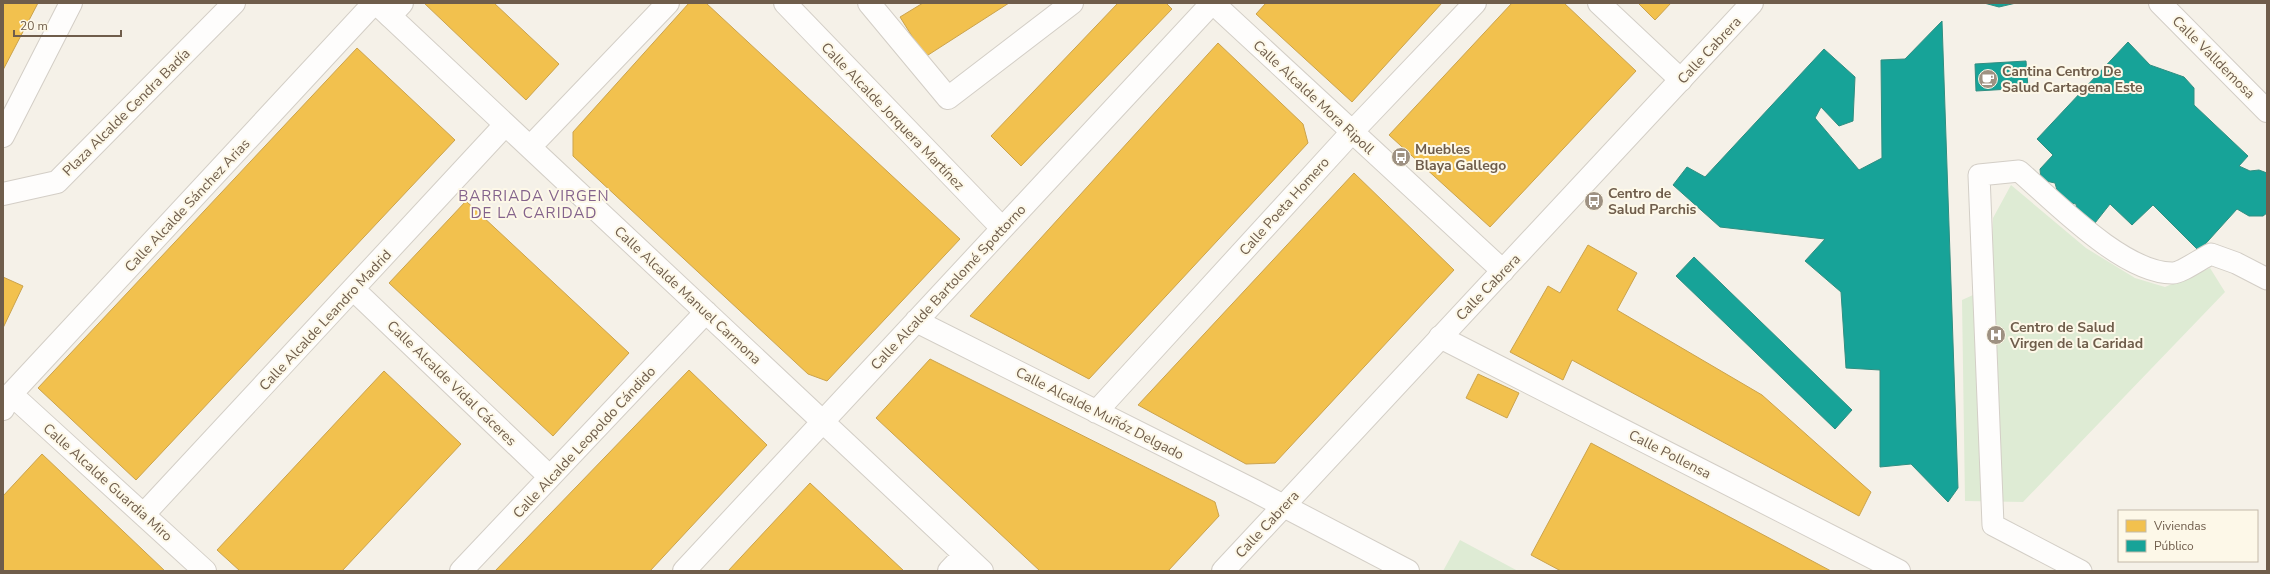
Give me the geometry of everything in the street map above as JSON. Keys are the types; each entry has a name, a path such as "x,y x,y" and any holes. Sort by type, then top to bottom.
{"street":[{"path":"3,136 71,3"},
{"name":"Plaza Alcalde Cendra Badía","path":"3,194 56,182 234,3"},
{"path":"530,147 668,3"},
{"name":"Calle Alcalde Jorquera Martínez","path":"785,3 1002,228"},
{"path":"869,3 948,98 1072,3"},
{"name":"Calle Alcalde Bartolomé Spottorno","path":"684,571 1212,3"},
{"name":"Calle Alcalde Mora Ripoll","path":"1212,3 1503,272"},
{"name":"Calle Poeta Homero","path":"1096,412 1352,132 1475,3"},
{"path":"1599,3 1681,80"},
{"name":"Calle Cabrera","path":"1223,571 1752,3"},
{"name":"Calle Valldemosa","path":"2160,3 2267,111"},
{"name":"Calle Alcalde Manuel Carmona","path":"386,6 506,125 982,571"},
{"name":"Calle Alcalde Sánchez Arias","path":"7,402 386,6"},
{"name":"Calle Alcalde Leandro Madrid","path":"144,514 506,125"},
{"name":"Calle Alcalde Vidal Cáceres","path":"353,289 550,477"},
{"name":"Calle Alcalde Leopoldo Cándido","path":"462,571 706,312"},
{"name":"Calle Alcalde Muñóz Delgado","path":"916,320 1284,506 1408,571"},
{"name":"Calle Pollensa","path":"1440,337 1899,571"},
{"name":"Calle Alcalde Guardia Miro","path":"7,402 144,514 205,571"},
{"path":"949,571 964,555"}],"lane":[{"path":"2081,571 1993,525 1979,175 2020,171 2103,243 2141,267 2174,273 2211,254 2236,263 2267,279"}],"green space":[{"path":"2011,185 2086,248 2135,278 2165,287 2210,268 2225,292 2023,502 1965,501 1962,300 1984,290 1992,267 1993,218"},
{"path":"1460,540 1518,571 1443,571"}],"building: Viviendas":[{"path":"3,3 38,3 3,70"},
{"path":"424,3 494,3 559,64 526,100"},
{"path":"689,3 706,3 960,239 827,381 808,374 573,156 573,132"},
{"path":"923,3 1009,3 925,57 900,17"},
{"path":"1118,3 1166,3 1172,9 1021,166 991,136"},
{"path":"1266,3 1442,3 1352,102 1256,14"},
{"path":"1512,3 1564,3 1636,71 1490,227 1389,135"},
{"path":"1638,3 1671,3 1655,20"},
{"path":"1218,43 1303,124 1308,143 1089,379 970,316"},
{"path":"357,48 455,140 136,480 38,388"},
{"path":"1354,173 1454,270 1275,463 1246,464 1138,405"},
{"path":"466,201 629,353 553,436 389,283"},
{"path":"1588,245 1637,273 1617,310 1762,395 1871,492 1859,516 1572,360 1563,380 1510,352 1548,286 1560,293"},
{"path":"3,277 23,286 3,328"},
{"path":"930,359 1215,502 1219,516 1168,571 1040,571 876,418"},
{"path":"689,370 767,445 650,571 495,571"},
{"path":"384,371 461,444 342,571 240,571 217,550"},
{"path":"1478,374 1519,393 1507,418 1466,398"},
{"path":"1591,443 1831,571 1561,571 1531,555"},
{"path":"42,454 165,571 3,571 3,496"},
{"path":"810,483 904,571 728,571"}],"building: Público":[{"path":"1984,3 2016,3 1999,7"},
{"path":"1942,21 1958,488 1948,502 1911,464 1880,467 1880,370 1846,368 1841,292 1805,261 1825,239 1720,227 1673,185 1687,167 1705,177 1824,49 1855,77 1853,121 1839,126 1821,107 1815,118 1859,170 1882,158 1881,60 1905,59"},
{"path":"2128,42 2150,65 2184,77 2194,88 2194,105 2248,156 2239,166 2250,171 2259,170 2267,173 2267,213 2263,216 2249,216 2237,209 2199,251 2153,205 2132,225 2110,204 2095,223 2078,218 2076,204 2060,201 2055,183 2041,180 2040,169 2053,155 2037,139"},
{"path":"2026,61 2028,88 1976,91 1975,64"},
{"path":"1694,257 1852,410 1835,429 1676,276"}],"place":[{"name":"Cantina Centro De Salud Cartagena Este","path":"1988,79"},
{"name":"Muebles Blaya Gallego","path":"1401,157"},
{"name":"Centro de Salud Parchis","path":"1594,201"},
{"name":"Centro de Salud Virgen de la Caridad","path":"1996,335"}],"district":[{"name":"BARRIADA VIRGEN DE LA CARIDAD","path":"534,204"}]}
